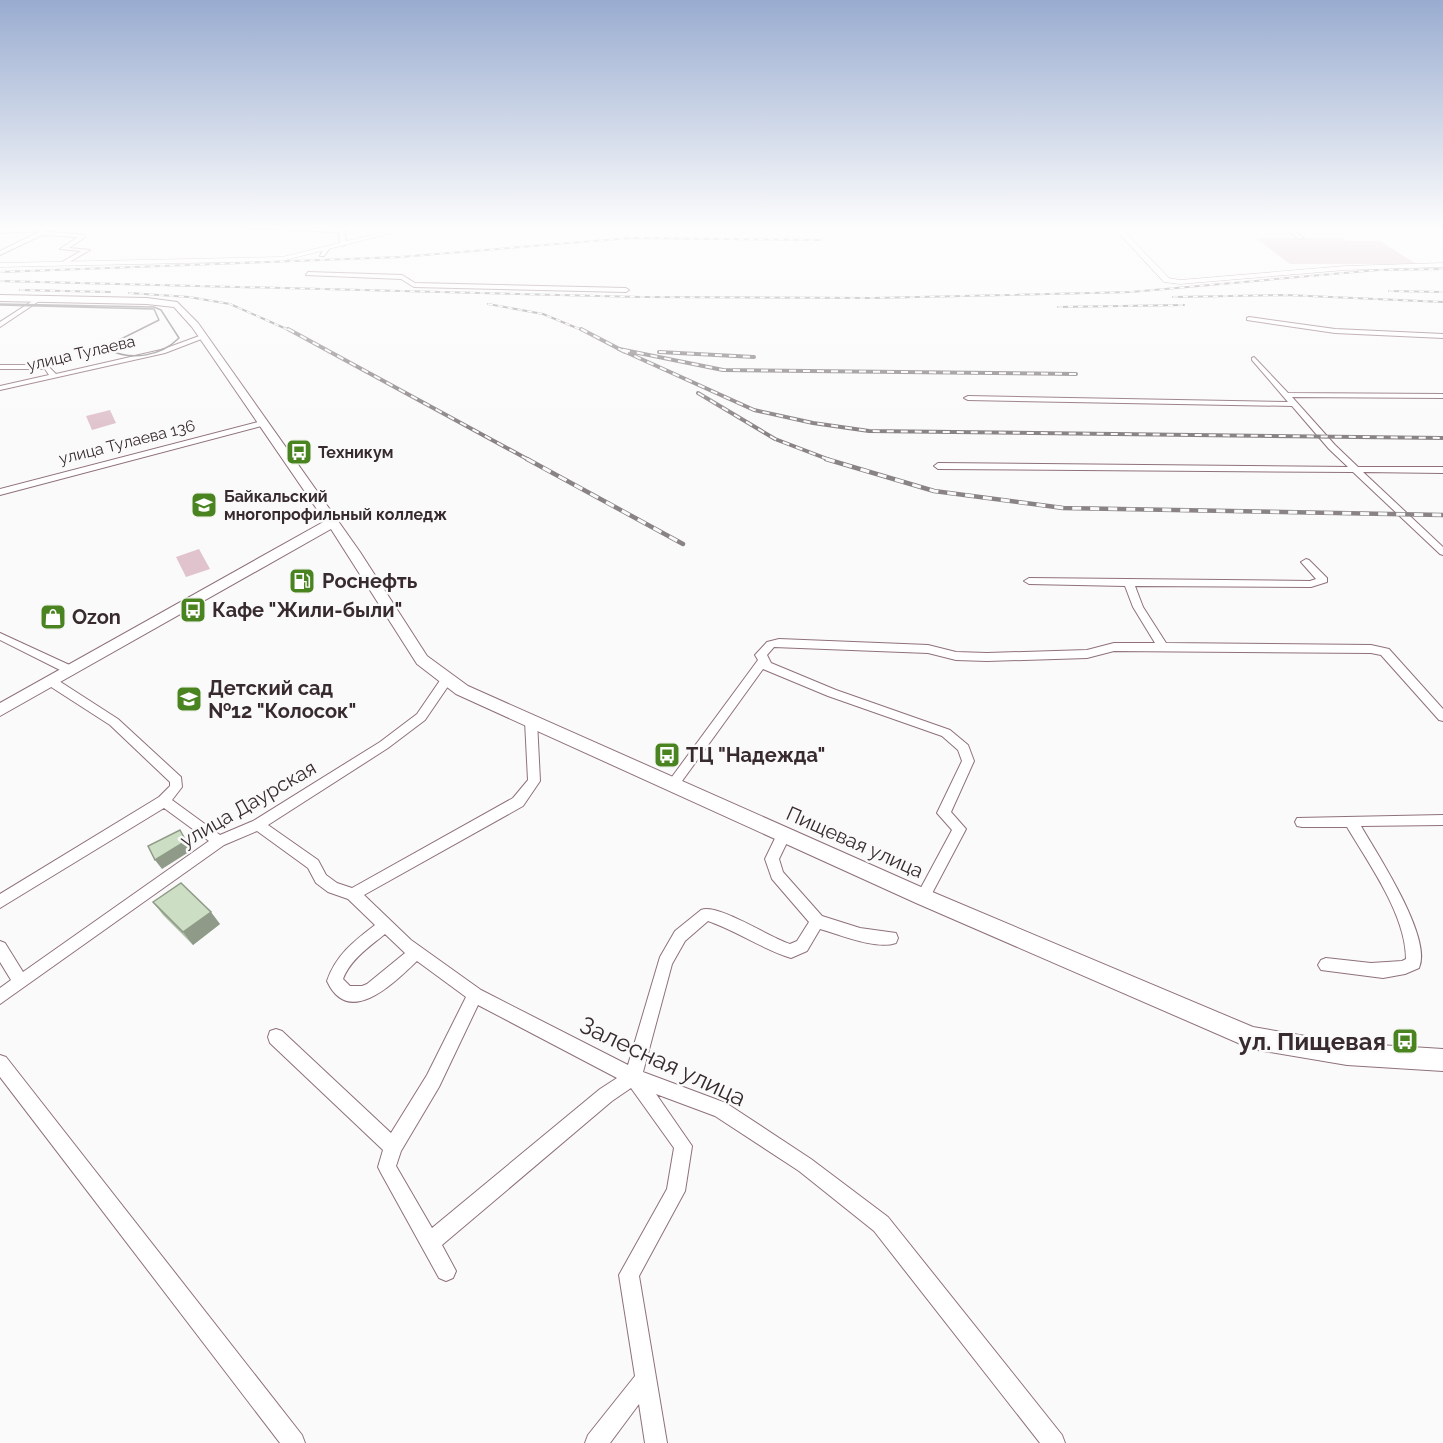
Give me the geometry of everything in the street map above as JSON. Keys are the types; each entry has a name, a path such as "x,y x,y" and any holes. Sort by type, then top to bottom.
{"main road":[{"path":"0,298 155,302 177,305 185,312 332,523 0,710"},
{"path":"0,307 185,312"},
{"name":"Пищевая улица","path":"332,523 422,660 462,690 923,897 1252,1038 1306,1050 1360,1057 1443,1060"}],"street":[{"path":"0,325 39,299"},
{"path":"1249,320 1335,331 1443,336"},
{"name":"улица Тулаева","path":"0,388 163,352 202,337"},
{"path":"1254,359 1355,469 1442,550"},
{"path":"0,367 47,367 54,376"},
{"path":"1286,394 1443,396"},
{"path":"968,398 1294,404"},
{"name":"улица Тулаева 136","path":"0,492 262,423"},
{"path":"938,466 1443,470"},
{"path":"1029,580 1311,584 1323,580 1306,562"},
{"path":"1129,583 1138,607 1163,647"},
{"path":"0,636 72,671"},
{"path":"923,897 958,829 944,813 968,761 964,748 946,733 832,693 766,666 761,655 763,650 771,644 928,649 956,656 987,657 1087,654 1114,647 1371,649 1384,652 1443,717"},
{"path":"672,784 763,661"},
{"name":"улица Даурская","path":"0,997 219,841 258,825 384,745 421,717 447,680"},
{"path":"0,901 164,801 176,787 176,780 114,722 52,682"},
{"path":"353,894 518,802 534,781 531,721"},
{"path":"164,801 219,841"},
{"path":"1302,822 1443,820"},
{"path":"1326,965 1394,970 1406,968 1414,963 1416,952 1400,908 1351,821"},
{"name":"Залесная улица","path":"258,825 313,864 321,879 333,888 353,894 416,952 475,995 633,1077 720,1109 805,1165 881,1224 1054,1443"},
{"path":"784,834 772,859 777,875 817,921 860,935 891,938"},
{"path":"430,1244 606,1095 633,1077 665,962 680,936 706,914 727,921 775,946 791,951 802,946 817,921"},
{"path":"385,925 347,958 337,972 335,981 345,992 358,995 370,992 416,952"},
{"path":"0,948 20,981"},
{"path":"446,1271 387,1167 393,1147 433,1081 475,995"},
{"path":"276,1037 393,1147"},
{"path":"0,1063 294,1443"},
{"path":"633,1077 683,1146 676,1191 629,1275 656,1443"},
{"path":"596,1443 646,1378"}],"shaded area":[{"path":"110,410 116,423 92,430 86,416"},
{"path":"199,549 210,569 186,577 176,557"}],"building":[{"path":"180,830 186,841 155,860 148,846"},
{"path":"181,883 211,912 183,932 153,902"}],"tram line":[{"path":"0,304 154,307 161,310 179,338 155,353 127,355 109,350 117,341 159,320 154,309 0,305"}],"railway":[{"path":"164,295 230,304 291,331"},
{"path":"574,295 873,298 987,295"},
{"path":"1173,297 1267,295"},
{"path":"1294,295 1443,302"},
{"path":"488,304 543,314 584,331"},
{"path":"1058,307 1184,305"},
{"path":"288,329 529,460"},
{"path":"581,329 619,349"},
{"path":"619,349 723,370 1076,374"},
{"path":"621,350 754,410 813,423 869,431 1443,438"},
{"path":"621,350 625,352"},
{"path":"659,352 754,357"},
{"path":"698,393 775,439 830,460"},
{"path":"527,459 683,544"},
{"path":"826,459 934,491 1063,508 1443,515"}],"place":[{"name":"Техникум","path":"299,452"},
{"name":"Байкальский многопрофильный колледж","path":"204,505"},
{"name":"Роснефть","path":"302,581"},
{"name":"Кафе \"Жили-были\"","path":"193,610"},
{"name":"Ozon","path":"53,617"},
{"name":"Детский сад №12 \"Колосок\"","path":"189,699"},
{"name":"ТЦ \"Надежда\"","path":"667,755"},
{"name":"ул. Пищевая","path":"1405,1041"}]}
